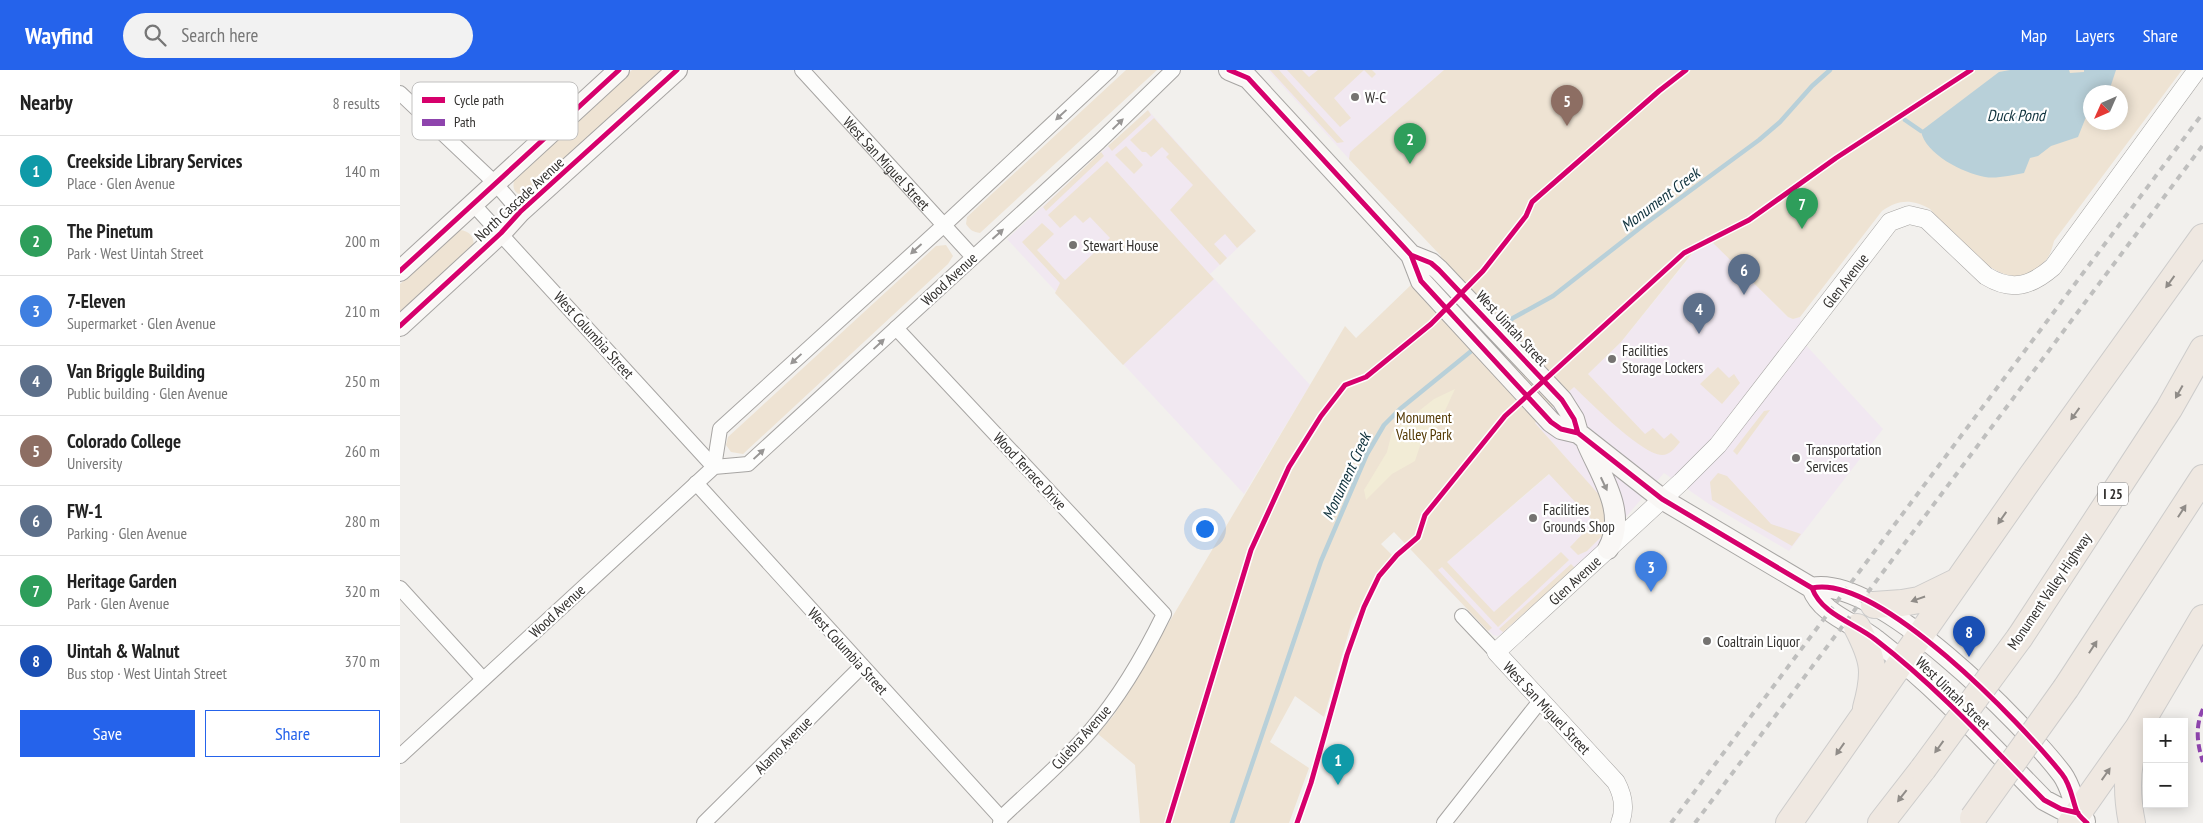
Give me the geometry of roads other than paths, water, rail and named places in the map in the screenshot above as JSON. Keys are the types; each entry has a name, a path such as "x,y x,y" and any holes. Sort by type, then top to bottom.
{"highway":[{"path":"1788,823 1903,662 2030,478 2203,237"},
{"name":"Monument Valley Highway","path":"1881,823 2020,637 2169,409 2203,349"},
{"path":"1971,821 2066,688 2203,478"},
{"path":"1874,605 1902,604 1919,600 1959,580"},
{"path":"2079,820 2138,728 2203,618"},
{"path":"1857,627 1868,650 1873,669 1870,694 1864,716"},
{"path":"2132,823 2127,797 2129,758 2138,728"}],"main road":[{"name":"North Cascade Avenue","path":"578,107 618,70"},
{"name":"North Cascade Avenue","path":"400,326 501,233 520,212 677,70"},
{"name":"West Uintah Street","path":"1229,70 1247,74 1410,255 1417,276 1545,417 1561,429 1582,436 1662,499 1812,588 1816,597 1825,608 1857,627 1903,662 2044,800 2079,820"},
{"name":"North Cascade Avenue","path":"400,271 542,140"},
{"name":"West Uintah Street","path":"1410,255 1431,263 1450,281 1562,400 1582,436"},
{"path":"1582,436 1613,502 1616,517 1615,533 1608,549"},
{"name":"West Uintah Street","path":"1812,588 1821,586 1842,590 1874,605 1921,636 1950,660 2009,716 2063,775 2073,794 2079,820"}],"street":[{"name":"West San Miguel Street","path":"802,70 973,257"},
{"path":"714,467 720,429 943,226 1110,70"},
{"name":"Wood Avenue","path":"400,756 714,467 748,464 1099,142 1173,70"},
{"name":"Glen Avenue","path":"1496,652 1681,482 1728,433 1837,288 1890,222 1909,215 1926,219 1986,276 1993,280 2014,285 2033,281 2053,267 2197,70"},
{"path":"400,93 412,104"},
{"path":"450,140 495,183 520,212"},
{"name":"West Columbia Street","path":"473,204 714,467"},
{"name":"Wood Terrace Drive","path":"896,328 1164,614"},
{"name":"West Columbia Street","path":"696,484 1001,821"},
{"path":"400,588 483,679"},
{"name":"Culebra Avenue","path":"1001,821 1073,749 1101,718 1147,647 1164,614"},
{"name":"West San Miguel Street","path":"1462,616 1616,782 1622,793 1624,804 1620,823"},
{"name":"Alamo Avenue","path":"704,823 862,666"},
{"path":"1444,823 1540,701"}],"water":[{"name":"Duck Pond","path":"2010,70 2069,70 2070,73 2084,72 2084,70 2116,70 2111,85 2083,85 2083,124 2078,137 2051,146 2038,156 2030,158 2024,173 1985,177 1956,167 1937,155 1924,139 1921,131 1999,72"}],"waterway":[{"name":"Monument Creek","path":"1501,328 1513,318 1553,296 1645,224 1759,140 1780,122 1812,86 1830,70"},
{"path":"1905,120 1921,131"},
{"name":"Monument Creek","path":"1232,823 1321,561 1367,454 1384,425 1400,409 1475,348"}],"railway":[{"path":"1671,823 2203,113"},
{"path":"1695,823 2203,145"}],"place":[{"name":"W-C","path":"1355,97"},
{"name":"Colorado College","path":"1567,126"},
{"name":"The Pinetum","path":"1410,164"},
{"name":"Heritage Garden","path":"1802,229"},
{"name":"Stewart House","path":"1073,245"},
{"name":"FW-1","path":"1744,295"},
{"name":"Van Briggle Building","path":"1699,334"},
{"name":"Facilities Storage Lockers","path":"1612,359"},
{"name":"Transportation Services","path":"1796,458"},
{"name":"Facilities Grounds Shop","path":"1533,518"},
{"name":"7-Eleven","path":"1651,592"},
{"name":"Coaltrain Liquor","path":"1707,641"},
{"name":"Uintah & Walnut","path":"1969,657"},
{"name":"Creekside Library Services","path":"1338,785"}],"park label":[{"name":"Monument Valley Park","path":"1424,426"}]}
